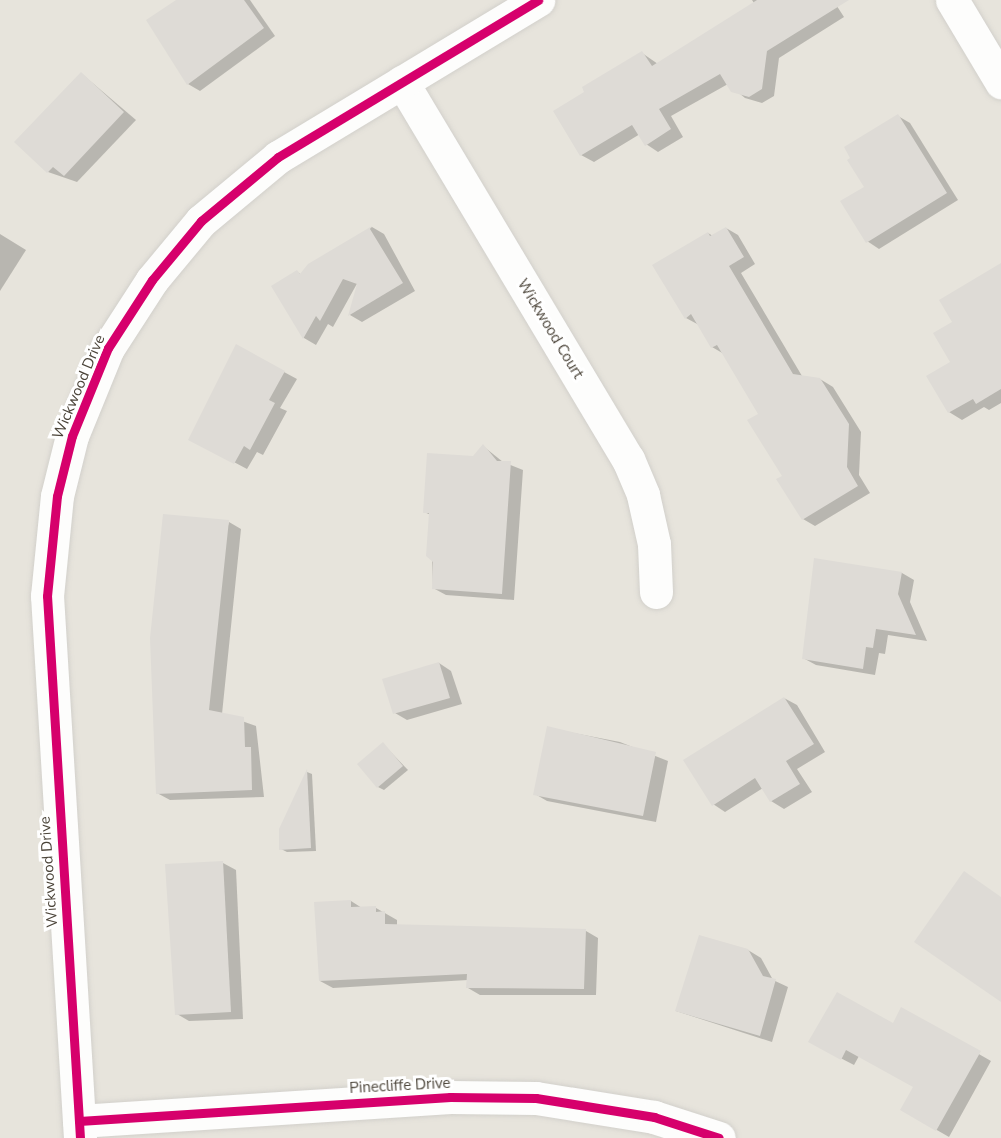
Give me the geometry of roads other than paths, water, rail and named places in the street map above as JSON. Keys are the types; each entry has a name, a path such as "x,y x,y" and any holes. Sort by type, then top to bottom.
{"street":[{"name":"Wickwood Drive","path":"80,1129 47,596 57,496 72,436 108,348 152,280 201,221 278,157 538,0"},
{"path":"952,0 1001,82"},
{"name":"Wickwood Court","path":"402,82 628,459 643,495 654,544 656,592"},
{"name":"Pinecliffe Drive","path":"80,1129 450,1097 536,1098 654,1117 719,1138"}]}
